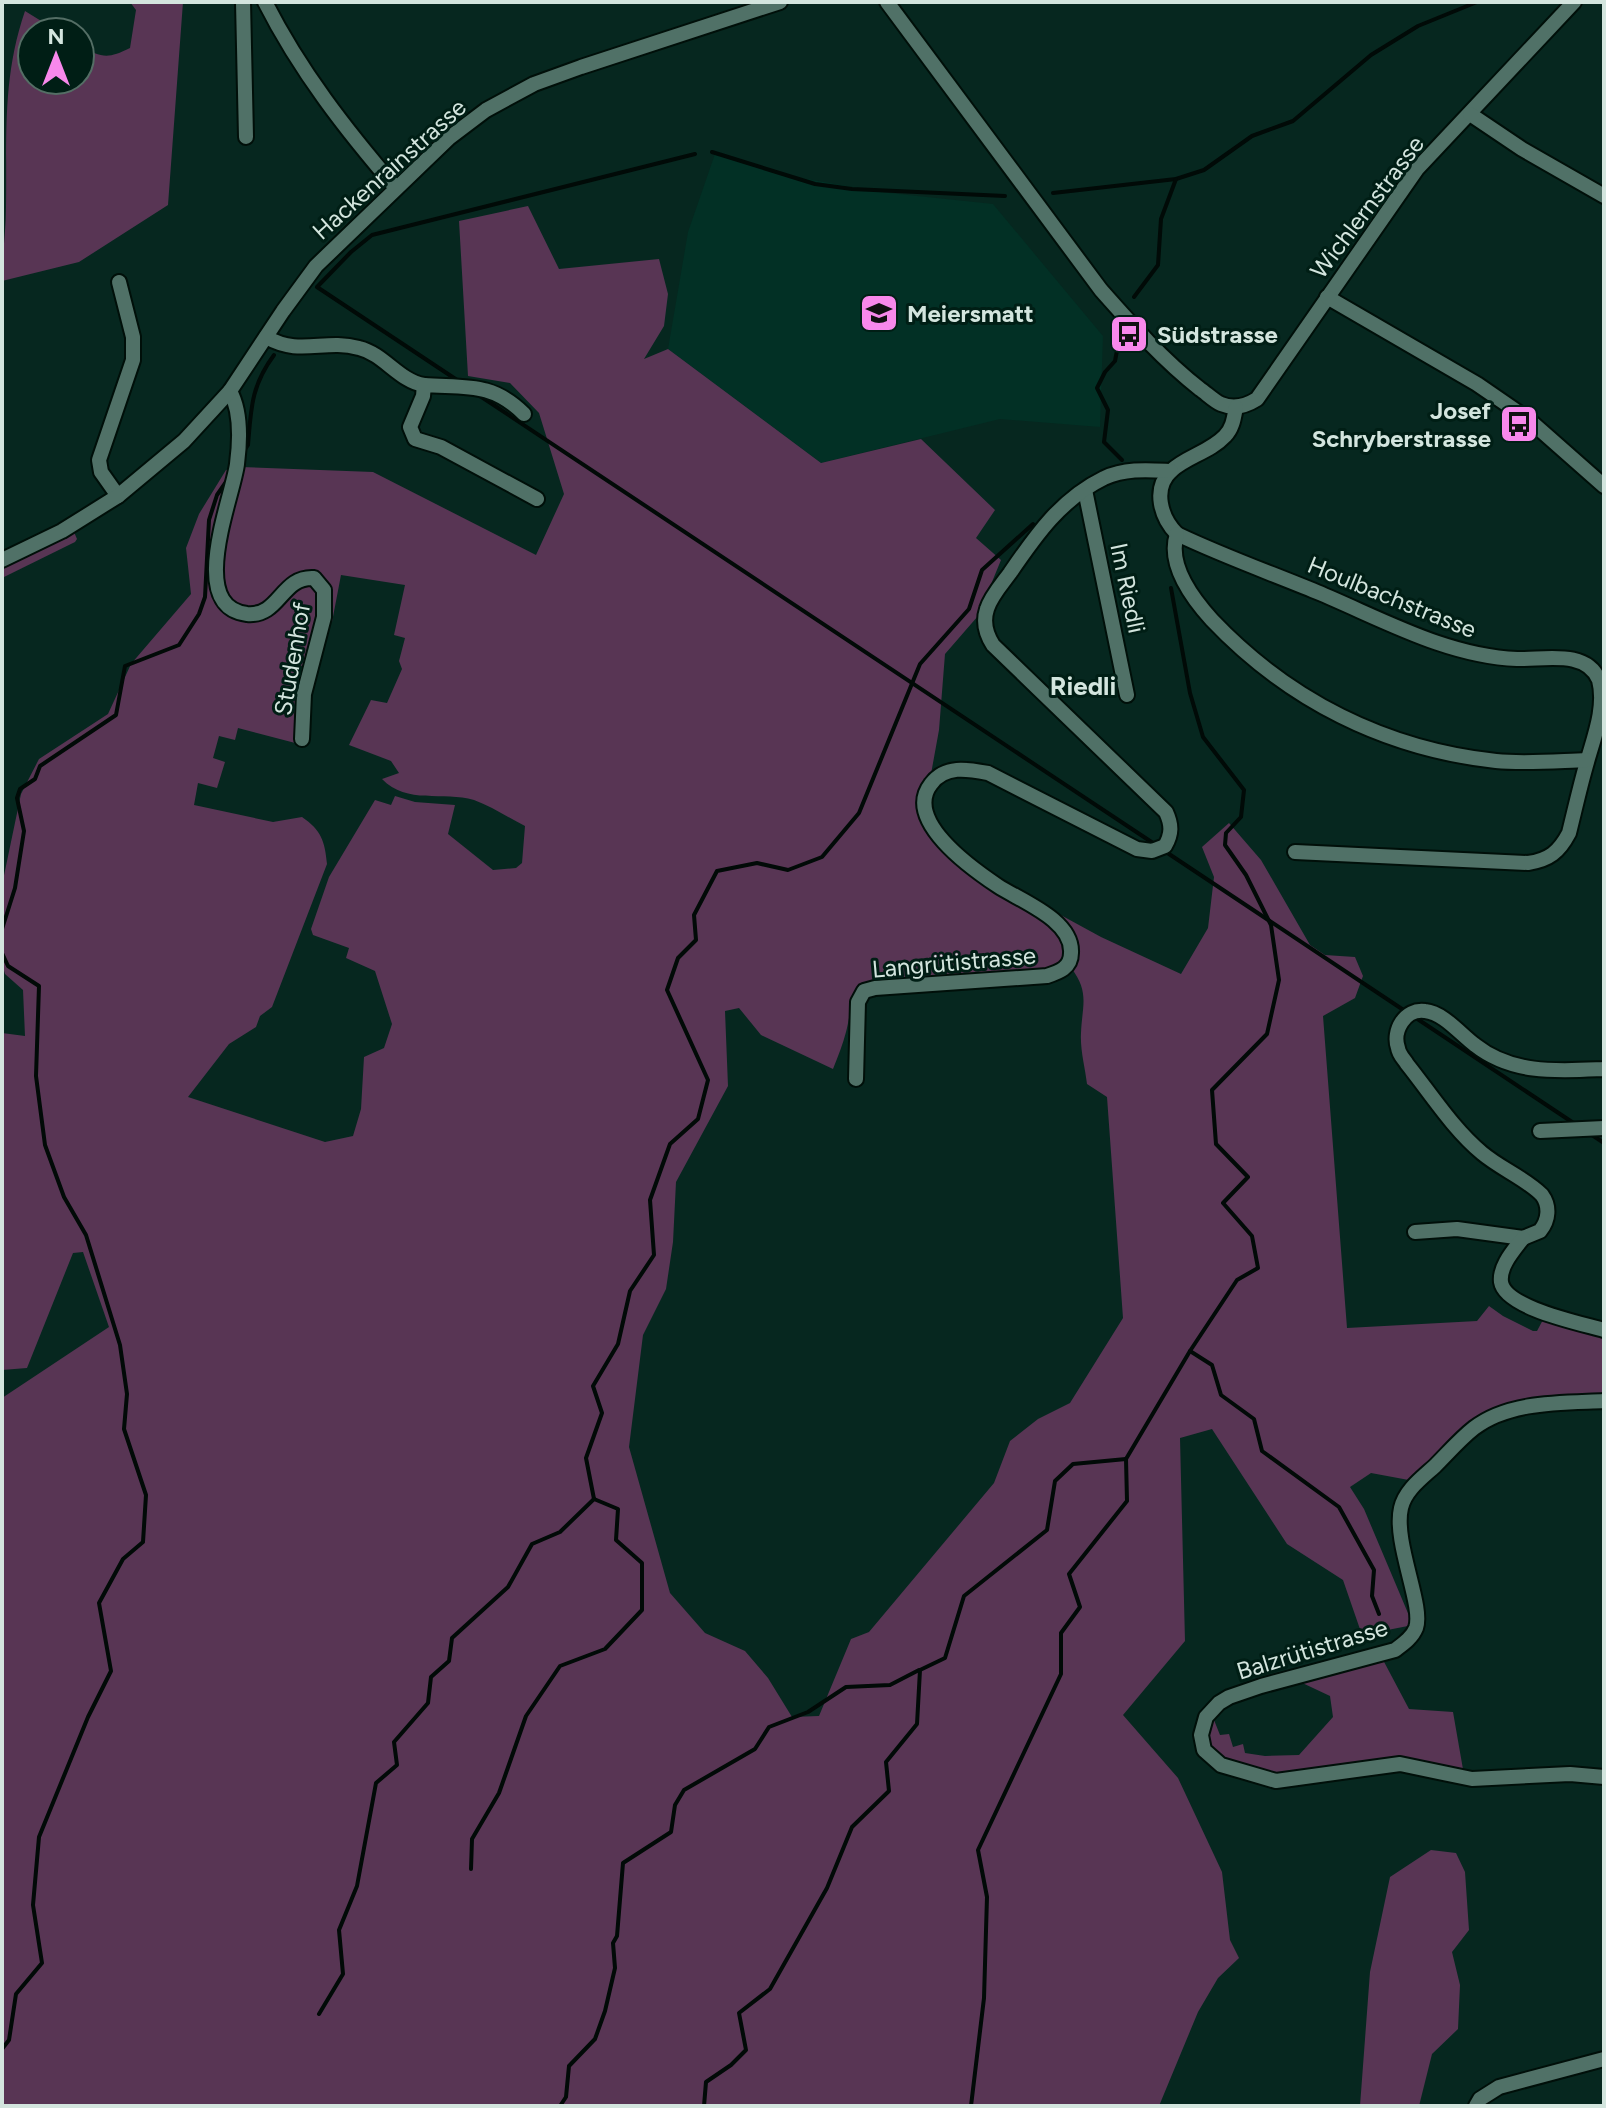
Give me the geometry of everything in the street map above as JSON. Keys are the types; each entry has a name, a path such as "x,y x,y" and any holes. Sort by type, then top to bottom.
{"street":[{"path":"243,2 246,137"},
{"path":"265,2 293,55 324,101 396,188"},
{"name":"Hackenrainstrasse","path":"2,560 62,531 118,496 184,441 230,391 316,266 449,138 486,110 534,84 780,2"},
{"path":"887,2 1101,290 1139,333 1187,378 1220,404 1236,407 1227,434 1209,449 1171,471 1160,501 1167,524 1177,534 1173,549 1184,580 1199,606 1273,677 1331,713 1396,741 1450,755 1499,761 1587,760"},
{"name":"Wichlernstrasse","path":"1236,407 1248,405 1257,399 1417,169 1574,2"},
{"path":"1470,114 1522,149 1604,196"},
{"path":"118,496 101,472 99,460 133,360 133,337 119,282"},
{"path":"1327,297 1477,384 1528,419 1604,486"},
{"path":"266,337 288,347 358,347 382,359 409,380 424,385 496,392 509,399 524,414"},
{"path":"424,385 423,396 411,421 411,434 415,439 441,447 537,499"},
{"name":"Studenhof","path":"230,391 236,402 237,466 217,547 219,591 237,611 250,614 274,605 289,586 303,577 318,580 324,590 324,617 304,694 302,739"},
{"name":"Langrütistrasse","path":"856,1079 858,1002 864,991 1047,976 1061,972 1071,958 1071,941 1060,926 1037,908 996,884 953,850 932,828 924,815 925,797 929,786 939,775 965,769 988,773 1137,849 1152,851 1165,846 1171,836 1171,822 1166,812 993,645 985,626 986,611 994,596 1041,527 1063,505 1105,478 1127,470 1171,471"},
{"name":"Im Riedli","path":"1085,490 1127,695"},
{"name":"Houlbachstrasse","path":"1177,534 1414,634 1475,655 1531,659 1560,657 1580,661 1592,669 1599,679 1603,693 1602,714 1569,833 1553,856 1528,863 1295,852"},
{"path":"1415,1232 1457,1229 1523,1238 1544,1226 1548,1215 1546,1200 1537,1189 1479,1151 1400,1054 1396,1041 1400,1024 1410,1014 1424,1010 1440,1017 1485,1052 1511,1064 1543,1071 1604,1069"},
{"path":"1540,1131 1604,1128"},
{"path":"1523,1238 1510,1255 1502,1273 1501,1284 1507,1295 1519,1304 1604,1330"},
{"name":"Balzrütistrasse","path":"1604,1401 1541,1405 1505,1412 1475,1428 1410,1489 1401,1508 1405,1567 1416,1609 1417,1627 1408,1640 1395,1650 1229,1697 1206,1717 1201,1735 1204,1750 1213,1761 1276,1781 1400,1764 1472,1779 1570,1774 1604,1777"},
{"path":"1476,2106 1480,2099 1499,2087 1604,2059"}],"shaded area":[{"path":"130,2 183,2 168,205 79,262 2,281 6,132 9,84 16,44 16,96 96,96 96,54 105,56 130,48 136,10"},
{"name":"Meiersmatt","path":"716,151 779,174 880,192 993,204 1103,336 1100,427 1000,419 821,463 668,349 688,232"},
{"path":"528,206 559,269 659,259 668,294 664,326 644,359 668,349 821,463 921,439 995,510 976,538 1001,560 978,616 945,654 939,730 931,774 917,803 932,833 955,858 997,890 1051,923 1068,944 1065,961 1050,972 927,982 870,983 863,986 852,1003 845,1037 833,1069 761,1035 739,1008 725,1011 728,1086 676,1182 673,1242 666,1289 643,1335 629,1447 670,1593 705,1633 745,1651 768,1678 792,1717 819,1716 851,1639 869,1632 994,1483 1010,1441 1038,1419 1070,1403 1123,1318 1107,1097 1087,1084 1081,1039 1083,992 1071,968 1076,947 1067,929 1035,901 1101,937 1181,974 1208,928 1214,877 1202,847 1229,823 1261,860 1310,945 1325,955 1355,957 1363,976 1355,998 1323,1016 1347,1328 1477,1321 1489,1306 1533,1331 1537,1331 1545,1316 1604,1334 1604,1398 1538,1402 1489,1413 1476,1420 1414,1481 1371,1473 1350,1487 1364,1509 1413,1625 1362,1635 1343,1580 1287,1544 1212,1429 1180,1438 1185,1641 1123,1715 1178,1778 1222,1872 1230,1940 1239,1958 1218,1978 1198,2012 1159,2106 2,2106 2,1398 109,1327 83,1252 73,1253 27,1368 2,1370 2,1033 25,1036 23,990 5,974 2,964 2,885 21,794 39,759 108,714 131,664 191,594 186,548 199,514 226,470 233,468 215,547 214,579 220,599 230,611 255,620 272,610 294,586 308,582 319,589 321,611 299,703 299,744 238,728 235,740 219,736 213,758 225,762 217,788 198,783 194,805 273,822 302,817 321,837 327,864 272,1007 260,1016 256,1027 229,1044 188,1097 325,1142 353,1136 361,1109 364,1057 384,1048 392,1024 375,971 346,958 349,948 313,935 311,929 329,877 375,800 391,805 395,796 415,802 455,805 448,834 493,870 516,868 522,863 525,826 474,800 414,795 392,787 382,779 399,773 391,761 349,745 371,700 387,703 402,669 399,661 405,638 394,635 405,585 341,575 332,622 327,623 325,586 315,574 307,573 289,581 260,609 251,612 242,610 232,603 224,591 220,575 223,538 240,467 373,472 536,555 564,494 539,413 510,383 468,376 459,221"},
{"path":"74,532 75,542 2,578 2,569"},
{"path":"1382,1658 1409,1709 1453,1712 1464,1775 1433,1768 1287,1779 1232,1766 1207,1745 1207,1722 1212,1715 1220,1735 1229,1734 1233,1747 1243,1744 1245,1753 1299,1755 1333,1717 1330,1696 1296,1680"},
{"path":"1431,1850 1456,1853 1465,1872 1469,1930 1452,1952 1460,1985 1458,2029 1432,2054 1419,2106 1360,2106 1370,1972 1390,1877"}],"waterway":[{"path":"1053,193 1176,179 1204,170 1252,136 1293,121 1371,55 1418,26 1477,2"},
{"path":"712,152 815,184 852,189 1005,196"},
{"path":"460,382 317,287 372,235 695,154"},
{"path":"1134,297 1158,265 1161,219 1176,179"},
{"path":"1120,335 1115,361 1097,388 1108,410 1104,442 1122,460"},
{"path":"244,451 248,445 256,388 274,355"},
{"path":"480,396 1156,845"},
{"path":"2,929 15,888 24,831 17,798 20,789 35,779 40,766 116,715 125,666 179,645 199,614 205,597 209,520 217,495 228,479"},
{"path":"594,1499 586,1458 602,1413 593,1386 618,1344 630,1291 654,1255 650,1200 670,1144 698,1119 708,1080 667,990 678,958 696,940 694,915 717,871 757,863 788,870 822,857 859,813 920,664 969,609 982,570 1033,524"},
{"path":"971,2106 984,1998 987,1897 978,1850 1061,1674 1061,1633 1080,1607 1069,1574 1127,1501 1126,1459 1190,1351 1237,1280 1258,1268 1252,1236 1223,1203 1248,1177 1216,1144 1212,1090 1267,1034 1279,980 1271,925 1246,875 1225,845 1226,833 1241,817 1244,790 1203,737 1190,693 1171,588"},
{"path":"1163,850 1405,1011"},
{"path":"2,953 8,966 39,986 36,1076 45,1145 64,1197 86,1235 120,1345 127,1394 124,1429 146,1495 143,1542 123,1559 99,1603 111,1671 88,1717 39,1837 33,1905 42,1963 16,1994 9,2040 2,2049"},
{"path":"1413,1016 1575,1124"},
{"path":"1589,1133 1604,1143"},
{"path":"1190,1351 1212,1365 1221,1395 1254,1419 1262,1451 1339,1507 1374,1570 1372,1596 1379,1614"},
{"path":"704,2106 706,2082 746,2050 739,2013 770,1989 827,1888 852,1827 889,1791 886,1762 917,1724 920,1670 945,1658 964,1596 1047,1530 1055,1481 1073,1464 1126,1459"},
{"path":"471,1869 472,1839 499,1793 526,1716 560,1666 605,1649 642,1610 642,1563 616,1540 618,1509 594,1499"},
{"path":"319,2014 343,1974 339,1930 357,1886 376,1783 397,1765 394,1742 428,1703 431,1677 449,1661 452,1638 508,1587 532,1544 560,1532 594,1499"},
{"path":"560,2106 566,2097 569,2066 595,2039 605,2011 615,1968 613,1943 617,1936 623,1863 671,1832 675,1805 684,1790 755,1749 769,1727 808,1712 846,1687 890,1685 919,1670"}],"place":[{"name":"Meiersmatt","path":"879,313"},
{"name":"Südstrasse","path":"1129,334"},
{"name":"Josef Schryberstrasse","path":"1519,424"}],"district":[{"name":"Riedli","path":"1083,686"}]}
